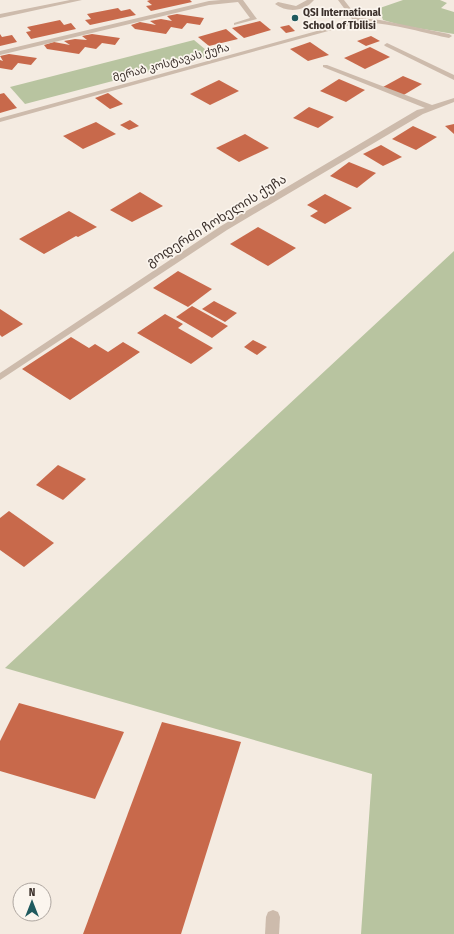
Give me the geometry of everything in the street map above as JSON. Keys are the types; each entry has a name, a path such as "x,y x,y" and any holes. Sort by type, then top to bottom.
{"street":[{"path":"0,16 79,0"},
{"path":"0,53 209,4 240,0 254,19 236,24"},
{"path":"278,4 288,7 303,8 311,0"},
{"path":"340,0 356,20 380,22 449,36"},
{"name":"მერაბ კოსტავას ქუჩა","path":"0,120 348,24 356,20"},
{"path":"387,45 454,78"},
{"path":"325,66 433,108"},
{"name":"გოდერძი ჩოხელის ქუჩა","path":"0,377 224,228 420,112 454,100"},
{"path":"272,934 273,917"}],"green space":[{"path":"403,0 440,0 447,3 441,8 454,12 454,34 404,26 383,20 381,14 374,10"},
{"path":"194,40 212,55 25,104 10,87"},
{"path":"454,251 454,934 361,934 372,774 5,668"}],"building":[{"path":"190,0 192,2 151,11 146,6 152,5 147,1"},
{"path":"118,8 121,11 130,9 136,15 90,25 85,20 91,19 87,14"},
{"path":"177,14 204,18 200,25 187,23 182,29 171,27 166,34 135,29 131,25 140,22 156,25 150,21 161,19 172,21 167,16"},
{"path":"60,20 64,25 71,23 76,29 31,39 26,32 31,31 27,27"},
{"path":"260,21 271,30 244,38 232,28"},
{"path":"289,25 295,31 286,33 280,27"},
{"path":"226,29 238,39 209,46 198,37"},
{"path":"0,34 2,37 12,35 17,42 0,46"},
{"path":"92,34 120,38 115,45 102,43 96,49 85,47 79,54 47,49 44,45 54,42 70,45 64,41 75,39 87,40 82,36"},
{"path":"371,36 380,41 366,46 357,41"},
{"path":"310,42 329,55 308,61 290,49"},
{"path":"370,47 390,57 365,69 344,58"},
{"path":"9,54 37,58 31,65 18,63 12,70 0,68 0,60 3,61 0,56"},
{"path":"403,76 422,84 402,96 383,87"},
{"path":"339,79 365,90 346,102 320,91"},
{"path":"219,80 239,91 210,105 190,94"},
{"path":"4,93 17,108 0,113 0,94"},
{"path":"108,93 123,104 110,109 95,98"},
{"path":"309,107 334,117 318,128 293,118"},
{"path":"130,120 139,126 129,130 120,125"},
{"path":"96,122 116,134 83,149 63,136"},
{"path":"454,124 454,134 445,126"},
{"path":"413,126 437,137 416,150 392,139"},
{"path":"245,134 269,148 239,162 216,148"},
{"path":"381,145 402,157 383,166 363,154"},
{"path":"349,162 376,173 357,188 330,176"},
{"path":"140,192 163,206 132,222 110,210"},
{"path":"325,194 352,208 325,224 310,216 318,211 307,205"},
{"path":"69,211 97,227 78,237 76,236 44,254 19,239"},
{"path":"258,227 296,248 268,266 230,244"},
{"path":"178,271 212,289 188,307 153,288"},
{"path":"214,301 237,313 225,322 202,309"},
{"path":"192,306 228,326 212,338 176,317"},
{"path":"0,309 23,324 2,337 0,335"},
{"path":"165,314 183,324 178,328 213,348 191,364 137,333"},
{"path":"71,337 89,348 95,344 108,352 123,342 140,352 70,400 22,369"},
{"path":"253,340 267,347 257,355 244,347"},
{"path":"58,465 86,479 63,500 36,485"},
{"path":"9,511 54,543 24,567 0,550 0,518"},
{"path":"19,703 124,732 95,799 0,771 0,741"},
{"path":"162,722 241,742 181,934 83,934"}],"place":[{"name":"QSI International School of Tbilisi","path":"295,18"}]}
